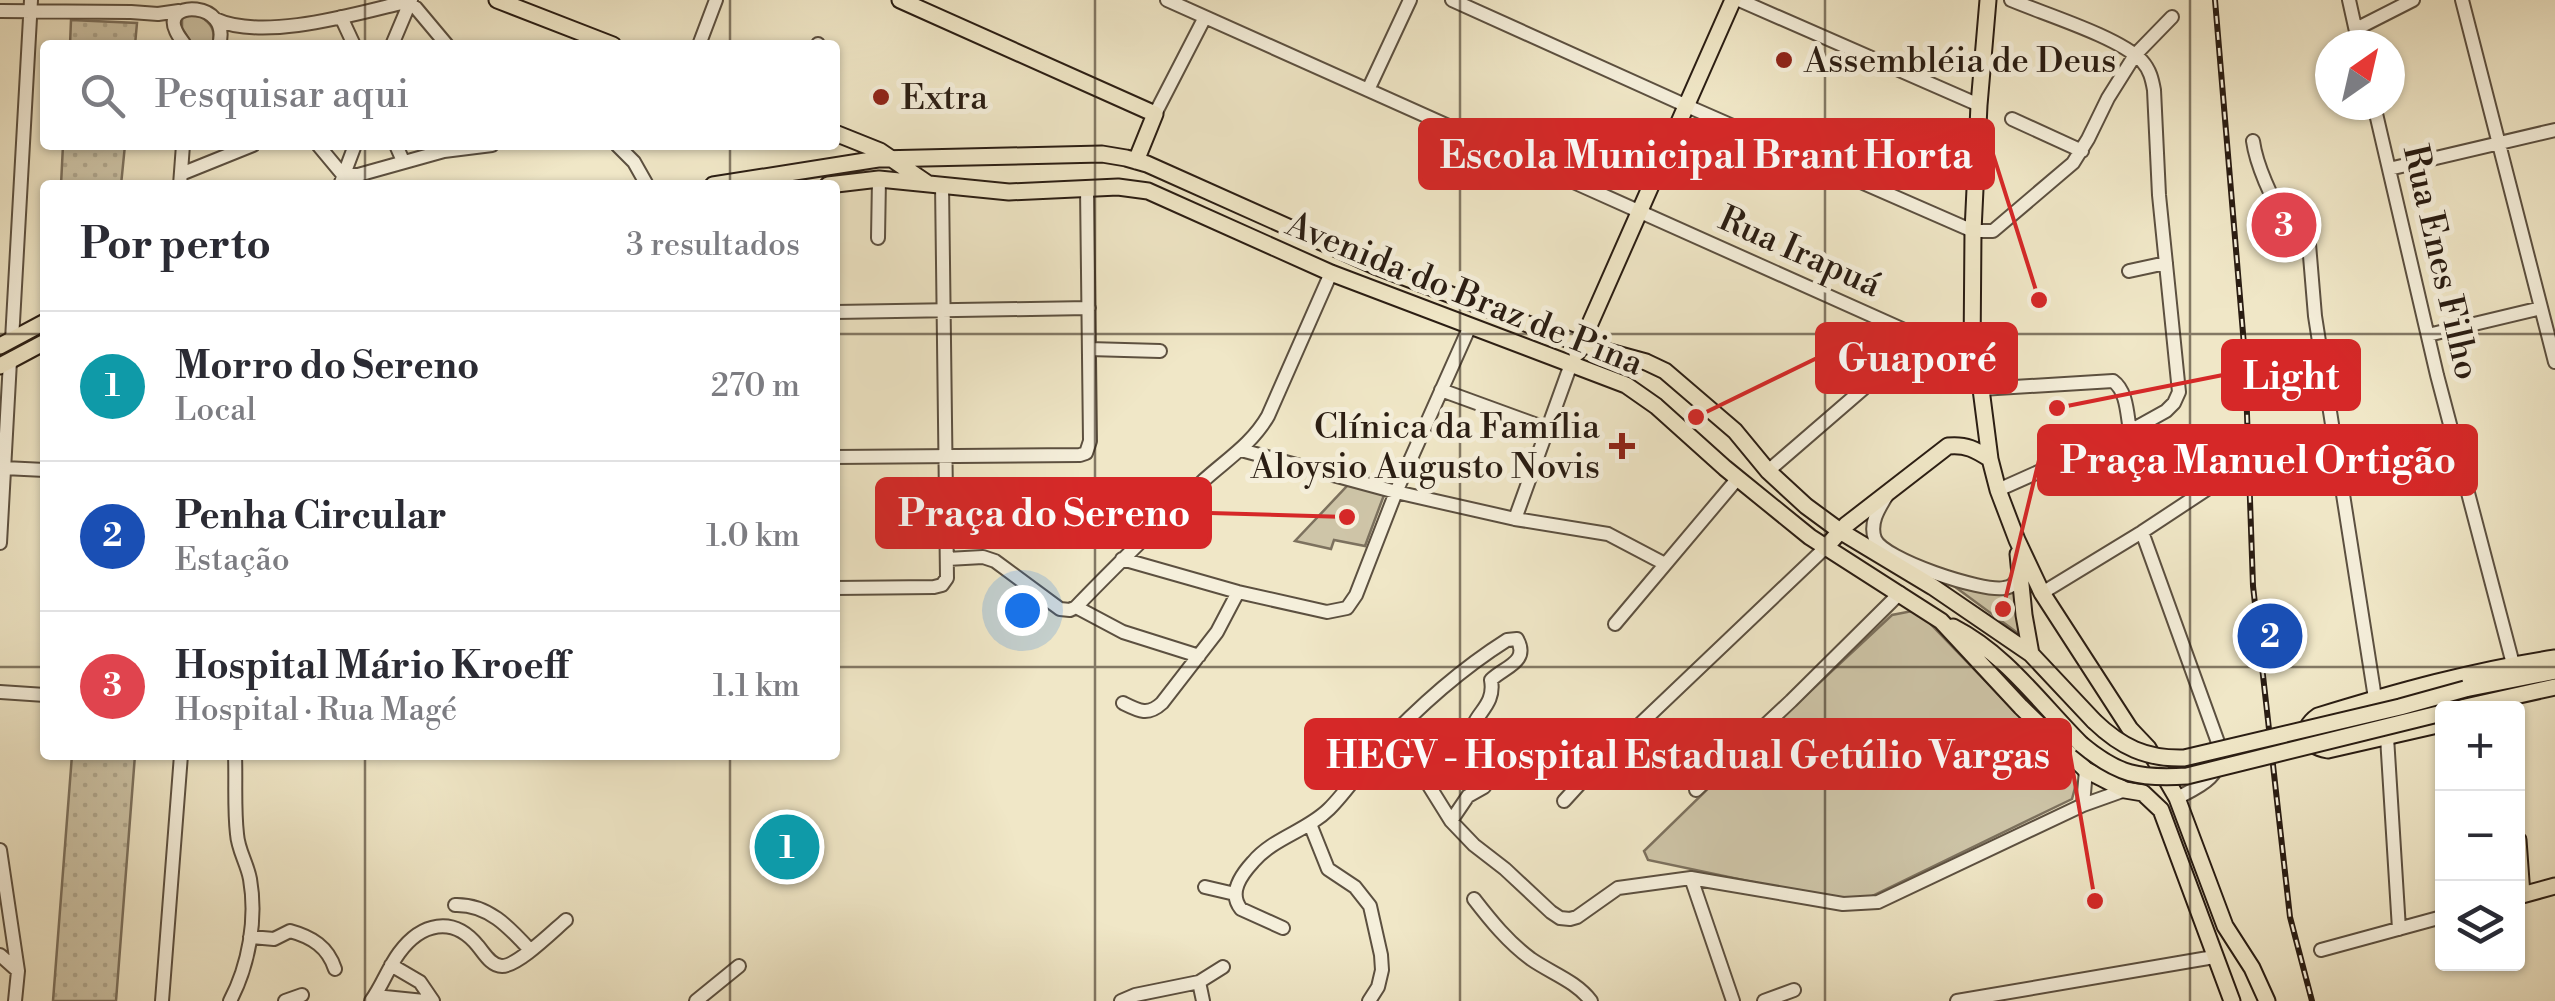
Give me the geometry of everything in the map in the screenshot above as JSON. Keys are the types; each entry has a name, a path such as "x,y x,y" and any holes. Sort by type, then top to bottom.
{"main road":[{"path":"496,0 597,40"},
{"path":"900,0 1155,114 1136,160"},
{"path":"1571,364 1736,0"},
{"path":"1988,0 1978,105 1972,356 1998,490 2016,540 2042,593 2130,729 2148,748 2177,798 2226,926 2252,968 2266,1001"},
{"name":"Avenida do Braz de Pina","path":"840,135 934,183 1009,192 1132,189 1164,196 1331,273 1606,376 1643,396 1824,548 1941,621 2021,707 2091,772 2125,790 2148,796 2161,810 2232,1001"},
{"name":"Avenida do Braz de Pina","path":"893,159 1102,154 1136,160 1375,266 1580,344 1665,371 1735,431 1768,471 1806,506 1840,532 2031,654 2120,744 2156,758 2184,758 2465,688 2555,671"},
{"path":"742,180 848,162 893,159"},
{"path":"840,184 879,179 934,183"},
{"path":"6,343 40,325"},
{"path":"5,364 40,345"},
{"path":"1824,548 1948,446 1974,448 1990,459"},
{"path":"2016,540 2031,654"},
{"path":"1941,621 1998,657 2101,760 2120,770 2153,778 2186,776 2435,715"},
{"path":"2435,726 2328,750 2312,746 2308,740 2313,718 2424,684 2555,658"},
{"path":"2492,701 2555,687"},
{"path":"2125,790 2135,777 2139,760 2130,729"},
{"path":"2091,772 2128,770 2139,760"},
{"path":"2525,895 2555,886"}],"street":[{"name":"Rua Irapuá","path":"1167,0 1922,338 1972,356"},
{"path":"1368,90 1410,0"},
{"path":"1452,0 1973,231 1993,231 2062,174 2082,151 2108,98 2135,56 2172,17"},
{"path":"1736,0 1978,105"},
{"path":"1998,490 2130,430 2174,404 2180,392 2150,74 2135,56 2109,40 2011,0"},
{"path":"2349,0 2356,29 2413,0"},
{"path":"2462,0 2555,362"},
{"path":"701,40 714,1"},
{"path":"221,40 228,31 240,26 283,26 410,2"},
{"path":"394,40 410,2"},
{"path":"410,2 443,40"},
{"path":"149,14 197,5 240,26"},
{"path":"0,11 31,6 149,14 164,21 182,40"},
{"path":"6,343 31,6"},
{"path":"176,32 174,24 185,6"},
{"path":"207,9 220,26 220,40"},
{"path":"341,17 352,40"},
{"path":"1155,114 1205,17"},
{"path":"2012,119 2082,151"},
{"name":"Rua Enes Filho","path":"2377,120 2513,664"},
{"path":"2388,169 2555,130"},
{"path":"2253,141 2268,186 2284,216 2309,244 2315,316 2375,698"},
{"path":"180,180 183,150"},
{"path":"180,180 243,150"},
{"path":"321,150 341,180"},
{"path":"341,180 353,150"},
{"path":"398,150 403,161"},
{"path":"341,180 452,150"},
{"path":"622,150 643,180"},
{"path":"878,238 879,179"},
{"path":"840,588 934,587 942,585 948,574 942,311 934,183"},
{"path":"840,458 1080,455 1088,450 1087,188"},
{"path":"2129,271 2166,263"},
{"path":"947,559 990,559 1054,606 1064,610 1076,606 1122,558 1256,435 1331,273"},
{"path":"840,312 1089,308"},
{"path":"2428,335 2541,308"},
{"path":"1122,558 1238,592 1328,612 1342,610 1356,594 1396,492 1470,326"},
{"path":"1768,471 1922,338"},
{"path":"1089,349 1160,351"},
{"path":"0,543 5,364"},
{"path":"1516,518 1571,364"},
{"path":"1981,389 2113,381 2123,391 2130,430"},
{"path":"1442,390 1548,428"},
{"path":"1241,450 1396,492 1608,534 1666,564"},
{"path":"4,468 40,470"},
{"path":"2042,593 2239,468"},
{"path":"1615,624 1738,478"},
{"path":"1888,492 1874,521 1873,533 1882,550 1942,575 1992,588 2008,588 2020,573"},
{"path":"2142,532 2220,748 2213,776 2177,798"},
{"path":"1564,802 1595,767 1824,548"},
{"path":"1123,703 1143,712 1156,708 1217,632 1238,592"},
{"path":"1696,790 1900,593"},
{"path":"1076,606 1134,636 1198,656"},
{"path":"1283,928 1236,904 1235,894 1254,860 1327,811 1392,736 1457,673 1513,638 1520,641 1520,655 1490,680 1492,692 1472,731 1490,777 1484,787 1468,796 1452,820"},
{"path":"0,692 40,695"},
{"path":"1392,736 1408,752 1452,820 1474,846 1560,918 1570,920 1618,888 1691,878 1843,904 1878,902 2083,805 2125,790"},
{"path":"2387,737 2398,929"},
{"path":"162,1001 181,760"},
{"path":"230,1001 248,956 250,937 250,878 236,832 235,760"},
{"path":"2083,805 2091,772"},
{"path":"1310,824 1328,869 1355,886 1370,906 1382,955 1378,987 1370,1001"},
{"path":"0,850 18,971 16,1001"},
{"path":"1691,878 1733,1001"},
{"path":"1205,887 1235,894"},
{"path":"1474,899 1513,946 1576,986 1591,1001"},
{"path":"454,905 467,904 484,910 530,950"},
{"path":"2321,950 2435,919"},
{"path":"424,1001 373,998 402,949 416,936 444,925 456,928 494,964 502,966 511,964 566,920"},
{"path":"250,937 274,939 290,931 309,938 326,951 336,969"},
{"path":"0,955 18,971"},
{"path":"1957,1001 2214,958"},
{"path":"392,965 420,982 433,1001"},
{"path":"696,1001 738,966"},
{"path":"1121,1001 1199,982 1222,966"},
{"path":"1199,982 1202,1001"},
{"path":"1764,1001 1794,990"},
{"path":"285,1001 302,995"}],"shaded area":[{"path":"193,11 207,21 213,40 189,40 182,28 182,17"},
{"path":"71,20 137,23 135,40 70,40"},
{"path":"63,150 124,150 122,180 61,180"},
{"path":"1348,485 1384,495 1365,546 1334,540 1331,549 1295,541"},
{"path":"1943,578 2020,586 2023,637"},
{"path":"1917,610 2073,772 2076,784 2072,799 1870,897 1833,899 1648,860 1644,851 1892,615"},
{"path":"72,760 135,760 116,1001 53,1001"}],"railway":[{"path":"2215,0 2245,357 2253,586 2290,917 2312,1001"}],"place":[{"name":"Assembléia de Deus","path":"1784,60"},
{"name":"Extra","path":"881,97"},
{"name":"Hospital Mário Kroeff","path":"2284,225"},
{"name":"Escola Municipal Brant Horta","path":"2039,300"},
{"name":"Light","path":"2057,408"},
{"name":"Guaporé","path":"1696,417"},
{"name":"Clínica da Família Aloysio Augusto Novis","path":"1622,446"},
{"name":"Praça do Sereno","path":"1347,517"},
{"name":"Praça Manuel Ortigão","path":"2003,609"},
{"name":"Penha Circular","path":"2270,636"},
{"name":"Morro do Sereno","path":"787,847"},
{"name":"HEGV - Hospital Estadual Getúlio Vargas","path":"2095,901"}]}
